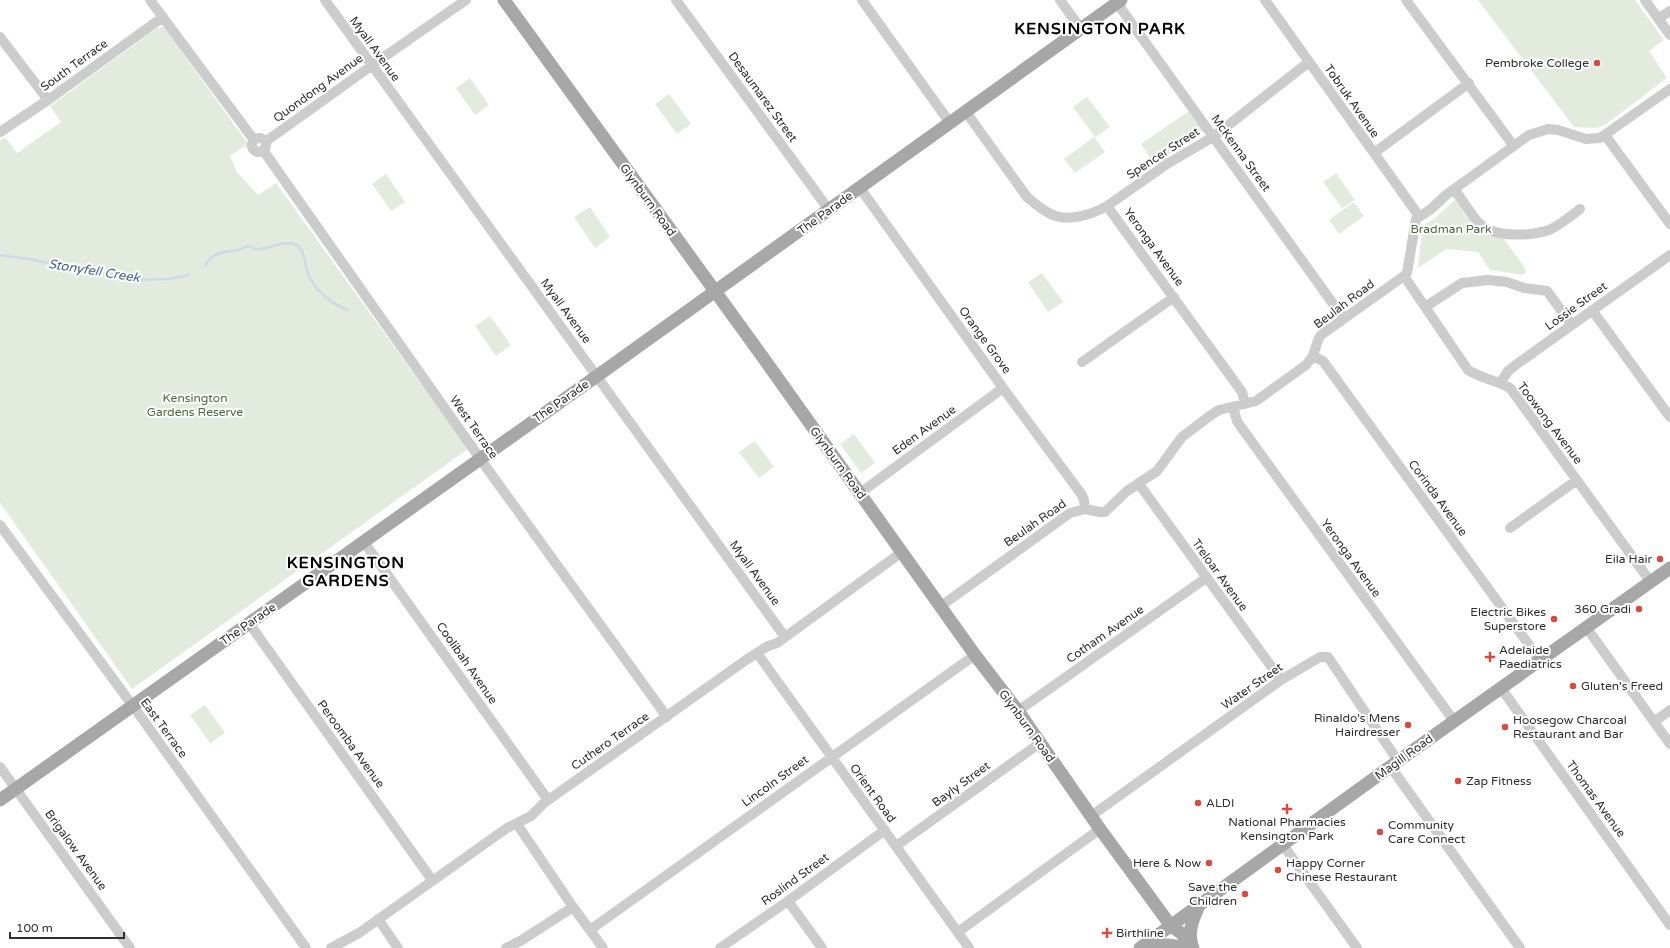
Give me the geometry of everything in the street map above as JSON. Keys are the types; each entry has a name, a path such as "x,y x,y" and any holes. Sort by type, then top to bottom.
{"main road":[{"name":"Glynburn Road","path":"504,0 975,654 1018,711 1100,829 1172,926 1181,933 1187,948"},
{"name":"The Parade","path":"0,800 481,459 1119,1"},
{"name":"Magill Road","path":"1141,948 1394,764 1670,568"},
{"path":"1141,948 1168,945 1187,948 1192,922 1199,906"}],"street":[{"path":"150,0 254,140 259,138 264,146"},
{"name":"Myall Avenue","path":"325,0 371,66 785,637"},
{"name":"Quondong Avenue","path":"264,146 371,66 466,0"},
{"name":"Desaumarez Street","path":"676,0 829,210"},
{"path":"862,0 950,123"},
{"path":"1060,0 1081,29"},
{"name":"Tobruk Avenue","path":"1265,0 1419,216"},
{"path":"1406,0 1514,145"},
{"path":"1646,0 1670,35"},
{"name":"McKenna Street","path":"1119,1 1213,137 1344,319"},
{"path":"1659,18 1670,11"},
{"name":"South Terrace","path":"0,132 48,100 163,17"},
{"path":"0,37 48,100"},
{"name":"Spencer Street","path":"1107,206 1167,164 1213,137 1309,62"},
{"path":"1374,153 1469,84"},
{"path":"1404,276 1408,268 1416,219 1514,145 1529,135 1548,129 1558,130 1593,140 1605,135 1670,89"},
{"name":"Yeronga Avenue","path":"966,112 1027,197 1040,208 1054,216 1070,217 1098,212 1107,206 1242,392 1245,404"},
{"path":"1605,135 1670,224"},
{"name":"West Terrace","path":"264,146 481,459 667,717"},
{"name":"Orange Grove","path":"860,188 1003,388 1082,495 1085,509"},
{"path":"1454,189 1480,223 1492,231 1503,234 1517,234 1549,230 1580,209"},
{"name":"Lossie Street","path":"1501,382 1508,371 1670,255"},
{"name":"Beulah Road","path":"941,606 1070,513 1085,509 1106,512 1120,496 1161,467 1182,437 1219,410 1256,401 1306,365 1313,356 1321,335 1404,276"},
{"name":"Toowong Avenue","path":"1404,276 1468,370 1478,376 1501,382 1510,388 1650,582"},
{"path":"1425,307 1462,282 1488,280 1508,282 1524,288 1547,291 1572,325"},
{"path":"1082,362 1174,297"},
{"path":"1592,310 1670,417"},
{"name":"Corinda Avenue","path":"1313,356 1324,362 1540,660"},
{"name":"Eden Avenue","path":"860,493 1003,388"},
{"name":"Yeronga Avenue","path":"1232,407 1241,427 1454,721"},
{"path":"1510,528 1577,480"},
{"name":"Treloar Avenue","path":"1139,484 1281,680"},
{"name":"East Terrace","path":"0,525 306,948"},
{"name":"Coolibah Avenue","path":"364,542 548,800"},
{"name":"Cuthero Terrace","path":"331,948 359,933 507,828 535,813 540,806 548,800 757,653 768,646 777,643 902,552"},
{"name":"Cotham Avenue","path":"1018,711 1206,578"},
{"name":"Peroomba Avenue","path":"249,623 432,880"},
{"path":"1586,627 1670,744"},
{"name":"Orient Road","path":"757,653 969,948"},
{"name":"Lincoln Street","path":"590,930 975,654"},
{"name":"Water Street","path":"1091,816 1281,680 1320,657 1328,657 1394,764"},
{"name":"Thomas Avenue","path":"1501,688 1670,925"},
{"path":"1654,722 1670,710"},
{"name":"Bayly Street","path":"896,846 1040,742"},
{"path":"1394,764 1520,948"},
{"name":"Brigalow Avenue","path":"0,767 130,948"},
{"path":"517,824 573,907 603,948"},
{"path":"958,932 1100,829"},
{"name":"Roslind Street","path":"720,948 788,901 885,830"},
{"path":"1284,845 1357,948"},
{"path":"788,901 822,948"},
{"path":"506,948 522,940 573,907"},
{"path":"378,919 398,948"}],"green space":[{"name":"Pembroke College","path":"1478,0 1635,0 1664,40 1649,51 1667,78 1605,125 1596,128 1574,127"},
{"name":"Kensington Gardens Reserve","path":"164,27 248,144 252,155 245,146 230,156 237,172 258,195 276,183 468,449 132,689 0,503 0,141 5,137 17,153 61,122 50,106 157,28"},
{"path":"470,78 489,105 475,115 456,88"},
{"path":"669,94 691,124 677,134 655,104"},
{"path":"1087,97 1110,127 1095,137 1073,107"},
{"path":"1189,111 1203,131 1155,165 1141,144"},
{"path":"1094,137 1105,152 1075,173 1064,159"},
{"path":"1336,173 1355,200 1342,208 1323,182"},
{"path":"386,174 405,202 391,211 372,184"},
{"name":"Bradman Park","path":"1456,199 1463,206 1462,210 1466,216 1471,219 1471,222 1475,228 1479,228 1488,235 1504,239 1525,268 1526,272 1522,275 1490,270 1478,252 1446,249 1418,268 1422,230 1425,224 1434,219"},
{"path":"1354,202 1364,216 1339,234 1329,220"},
{"path":"590,207 610,237 595,248 574,217"},
{"path":"1042,273 1063,302 1048,312 1028,282"},
{"path":"490,316 511,345 496,356 475,326"},
{"path":"854,434 875,463 861,473 840,444"},
{"path":"755,441 774,467 759,478 739,452"},
{"path":"205,705 225,733 210,743 190,715"}],"waterway":[{"name":"Stonyfell Creek","path":"205,265 215,255 236,251 248,246 258,249 285,243 295,244 302,252 307,271 313,284 329,300 348,310"},
{"name":"Stonyfell Creek","path":"0,255 122,276 135,280 168,279 189,275"}],"place":[{"name":"Pembroke College","path":"1597,63"},
{"name":"Eila Hair","path":"1660,559"},
{"name":"360 Gradi","path":"1639,609"},
{"name":"Electric Bikes Superstore","path":"1554,619"},
{"name":"Adelaide Paediatrics","path":"1490,657"},
{"name":"Gluten's Freed","path":"1573,686"},
{"name":"Rinaldo's Mens Hairdresser","path":"1408,725"},
{"name":"Hoosegow Charcoal Restaurant and Bar","path":"1505,727"},
{"name":"Zap Fitness","path":"1458,781"},
{"name":"ALDI","path":"1198,803"},
{"name":"National Pharmacies Kensington Park","path":"1287,809"},
{"name":"Community Care Connect","path":"1380,832"},
{"name":"Here & Now","path":"1209,863"},
{"name":"Happy Corner Chinese Restaurant","path":"1278,870"},
{"name":"Save the Children","path":"1245,894"},
{"name":"Birthline","path":"1107,933"}],"district":[{"name":"KENSINGTON PARK","path":"1100,29"},
{"name":"KENSINGTON GARDENS","path":"346,572"}]}
